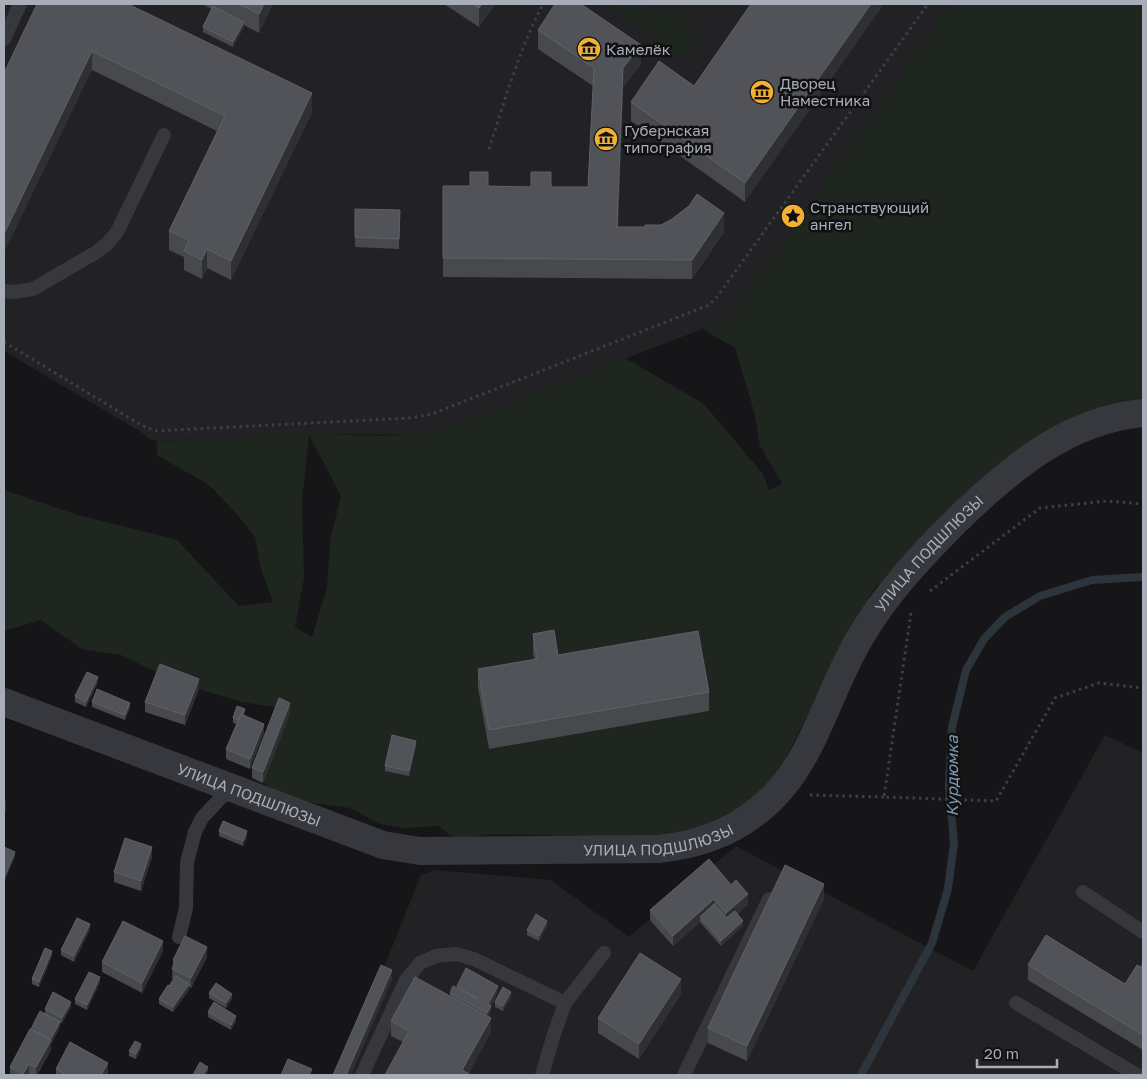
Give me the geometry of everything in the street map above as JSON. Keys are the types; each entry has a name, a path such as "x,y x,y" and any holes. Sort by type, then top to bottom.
{"street":[{"name":"УЛИЦА ПОДШЛЮЗЫ","path":"4,703 383,845 420,851 658,849 679,847 702,841 747,821 777,794 804,756 860,638 880,606 909,569 979,499 1035,453 1059,439 1083,427 1108,419 1143,413"}],"lane":[{"path":"4,39 20,4"},
{"path":"4,291 15,292 33,289 107,244 117,232 164,135"},
{"path":"179,937 186,908 187,862 194,832 202,818 230,788"},
{"path":"1083,892 1143,932"},
{"path":"684,1075 769,899"},
{"path":"542,1075 565,1003 604,953"},
{"path":"362,1075 406,980 420,963 436,956 456,954 474,959 565,1003"},
{"path":"1016,1003 1120,1071 1137,1075"}],"path":[{"path":"489,149 519,56 529,30 543,4"},
{"path":"4,342 154,431 410,418 432,414 709,305 717,297 928,4"},
{"path":"928,592 1040,508 1107,501 1143,504"},
{"path":"884,797 912,604"},
{"path":"777,794 996,801 1056,698 1099,683 1143,688"}],"shaded area":[{"path":"4,4 950,4 736,309 718,323 442,429 427,433 410,435 309,434 157,441 149,439 141,432 4,351"},
{"path":"606,4 647,4 664,16 670,8 698,28 693,36 702,43 690,59 682,60"},
{"path":"950,4 1143,4 1143,398 1045,438 925,534 873,590 783,763 758,796 735,815 702,831 661,838 495,834 456,839 438,826 405,828 380,824 350,808 293,800 263,783 289,712 279,708 242,702 199,689 160,674 121,655 82,649 41,620 4,631 4,490 78,515 177,540 239,606 273,602 260,566 255,537 237,514 209,485 157,455 157,441 290,435 325,434 393,436 426,433 442,429 625,358 704,404 763,474 769,490 782,484 760,446 754,411 735,348 702,329 718,323 736,309","holes":["309,435 341,496 330,541 327,588 312,637 295,627 304,578 302,501","537,678 709,711 489,749 478,688"]},
{"path":"1105,735 1143,753 1143,1075 337,1075 381,975 421,875 435,870 551,880 629,937 736,846 973,971"}],"building":[{"path":"37,4 128,4 312,93 231,261 207,249 202,260 184,251 189,240 169,231 225,116 92,51 4,234 4,73"},
{"path":"239,4 264,4 259,14"},
{"path":"473,4 482,4 479,8"},
{"name":"Губернская типография","path":"555,4 581,4 641,45 623,68 617,227 661,225 689,206 697,194 724,213 692,260 443,258 443,186 470,186 470,172 488,172 488,186 531,187 531,172 551,172 551,187 588,187 594,68 538,30"},
{"name":"Дворец Наместника","path":"751,4 871,4 745,183 631,102 659,61 694,86"},
{"path":"213,6 244,22 233,42 203,27"},
{"path":"355,209 400,210 399,239 355,237"},
{"path":"554,630 558,655 698,631 709,692 489,730 478,669 537,659 533,634"},
{"path":"160,664 199,679 185,715 145,702"},
{"path":"87,672 98,677 86,702 75,696"},
{"path":"97,689 130,703 125,715 92,702"},
{"path":"279,698 290,703 263,772 252,768"},
{"path":"237,706 245,709 239,720 233,718"},
{"path":"241,714 264,724 250,759 226,749"},
{"path":"392,735 416,741 409,771 385,766"},
{"path":"223,821 247,831 243,841 219,831"},
{"path":"125,838 152,847 141,881 114,872"},
{"path":"4,847 15,852 4,878"},
{"path":"709,859 731,885 736,880 748,894 726,913 714,899 673,936 650,910"},
{"path":"785,865 824,884 747,1046 708,1028"},
{"path":"714,904 726,918 735,911 743,921 721,941 700,917"},
{"path":"536,914 547,921 539,936 527,930"},
{"path":"77,918 90,924 74,956 61,950"},
{"path":"123,921 163,941 142,983 102,962"},
{"path":"1046,935 1125,984 1137,965 1143,968 1143,1035 1028,965"},
{"path":"185,936 207,947 191,978 172,969 175,962 173,960"},
{"path":"45,948 52,951 39,982 32,979"},
{"path":"640,953 681,979 639,1044 598,1018"},
{"path":"381,965 392,970 346,1075 333,1075"},
{"path":"466,968 498,986 488,1004 491,1006 487,1013 450,993 453,986 478,999 457,986"},
{"path":"89,972 100,977 87,1005 75,999"},
{"path":"176,976 189,984 173,1007 159,999"},
{"path":"415,977 491,1018 462,1070 471,1075 385,1075 409,1031 391,1021"},
{"path":"216,983 232,994 226,1003 209,993"},
{"path":"503,987 511,992 503,1006 495,1002"},
{"path":"53,992 71,1002 62,1018 45,1009"},
{"path":"214,1002 236,1016 231,1025 208,1012"},
{"path":"40,1011 60,1022 50,1040 31,1029"},
{"path":"30,1029 51,1040 36,1067 29,1064 23,1074 10,1067"},
{"path":"135,1041 141,1044 136,1054 129,1051"},
{"path":"70,1042 108,1063 101,1075 63,1075 64,1073 56,1069"},
{"path":"288,1059 312,1069 309,1075 281,1075"},
{"path":"200,1062 208,1067 203,1075 193,1075"}],"waterway":[{"name":"Курдюмка","path":"861,1075 932,943 948,889 954,843 949,787 952,727 966,670 984,639 1005,617 1040,596 1092,580 1143,577"}],"place":[{"name":"Камелёк","path":"589,49"},
{"name":"Дворец Наместника","path":"762,92"},
{"name":"Губернская типография","path":"606,139"},
{"name":"Странствующий ангел","path":"793,216"}]}
